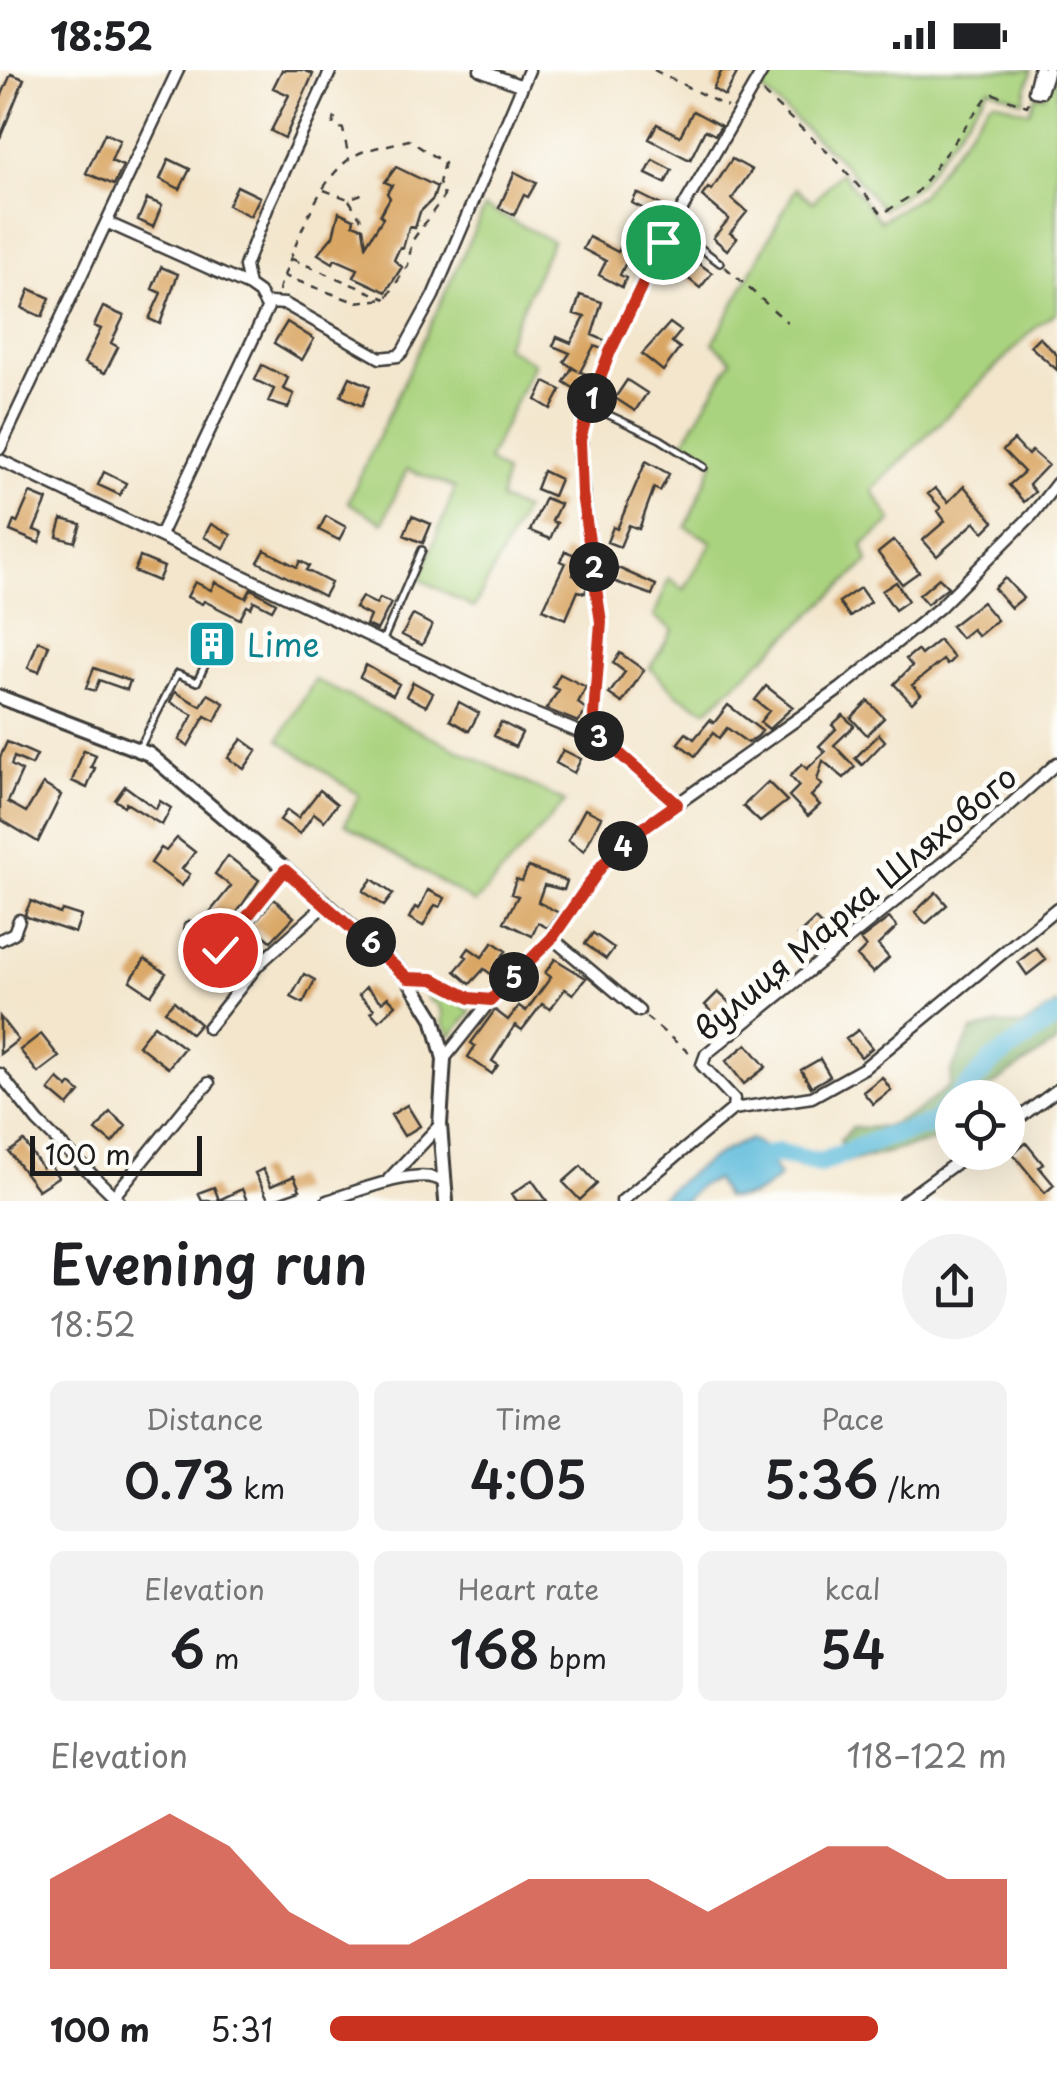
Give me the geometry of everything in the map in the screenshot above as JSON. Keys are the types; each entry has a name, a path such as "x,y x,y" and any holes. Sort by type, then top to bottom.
{"street":[{"path":"0,448 178,70"},
{"path":"249,286 245,266 268,204 331,70"},
{"path":"480,70 522,86"},
{"path":"108,223 249,286 271,304 380,358 398,356 434,296 529,70"},
{"path":"677,804 595,732 600,604 579,458 589,406 609,354 672,226 763,70"},
{"path":"1040,70 1034,91 1041,92 1048,70"},
{"path":"160,534 271,304"},
{"path":"0,460 520,708 606,743"},
{"path":"444,1059 491,1000 552,938 603,864 643,828 840,689 939,608 1032,515 1057,484"},
{"path":"0,696 149,754 408,978 434,1018 444,1059 439,1175 446,1201"},
{"path":"581,732 590,729 594,715"},
{"name":"вулиця Марка Шляхового","path":"733,1109 734,1100 702,1064 706,1054 972,839 1057,763"},
{"path":"190,927 220,950 285,870"},
{"path":"208,1028 258,966 326,904"},
{"path":"622,1201 733,1109 812,1097 864,1068 1057,908"},
{"path":"0,940 14,933 20,920"},
{"path":"552,938 639,1011"},
{"path":"408,978 433,979 470,998 491,1000"},
{"path":"0,1074 38,1122 117,1198 209,1083"},
{"path":"1025,1114 1057,1090"},
{"path":"384,1182 440,1125"},
{"path":"904,1201 946,1170"},
{"path":"328,1201 384,1182 439,1175"}],"lane":[{"path":"672,226 720,262"},
{"path":"589,406 660,439 704,467"},
{"path":"383,640 422,550"},
{"path":"139,750 177,674 198,682 205,666"}],"path":[{"path":"654,70 738,112"},
{"path":"754,87 838,161 882,214 916,192 987,97 994,94 1027,106 1034,91"},
{"path":"334,117 333,125 343,130 349,160"},
{"path":"271,304 333,173 358,153 408,140 444,163 439,183 444,196 412,241 408,265 386,299"},
{"path":"323,190 348,199 361,219"},
{"path":"348,199 367,192"},
{"path":"291,258 386,299"},
{"path":"720,262 787,322"},
{"path":"284,276 355,302 386,299"},
{"path":"639,1011 702,1064"}],"green space":[{"path":"771,70 1032,70 1023,101 989,88 919,184 883,209 839,159 761,89"},
{"path":"1054,70 1057,312 1037,326 872,490 892,521 863,545 868,562 707,710 678,695 650,668 673,630 654,617 669,578 684,590 712,542 686,527 714,461 684,441 732,360 713,343 796,188 813,202 841,172 880,221 920,196 989,103 994,100 1029,112 1035,96 1045,95"},
{"path":"485,207 552,241 505,346 534,363 488,460 505,473 500,500 524,510 474,608 420,579 455,488 407,469 383,523 348,502"},
{"path":"315,680 565,802 475,903 345,824 359,795 279,740"},
{"path":"439,987 471,1012 451,1036 437,1003 430,1001 423,988"},
{"path":"1057,1004 1057,1042 1000,1080 950,1080 972,1031 999,1024 1023,1026"},
{"path":"935,1097 934,1141 848,1162 840,1140 852,1128 885,1127"}],"water":[{"path":"751,1139 762,1146 779,1177 767,1187 747,1196 725,1197 715,1180 699,1186 685,1201 656,1201 712,1158"}],"building":[{"path":"282,70 313,74 285,138 271,131 289,95 273,88"},
{"path":"722,70 737,73 725,96 713,89"},
{"path":"11,74 24,79 0,138 0,99"},
{"path":"693,111 721,126 715,135 705,130 690,160 649,139 657,124 680,136"},
{"path":"105,133 120,140 111,161 123,166 114,185 86,173"},
{"path":"169,159 190,169 180,189 160,179"},
{"path":"732,159 752,170 732,199 747,212 730,233 737,238 727,250 713,238 729,219 702,196 708,188 712,190"},
{"path":"653,160 672,170 665,183 646,174"},
{"path":"396,167 437,187 433,199 420,212 415,228 409,227 403,248 394,260 402,267 386,292 354,277 358,269 335,259 333,263 318,254 333,236 339,212 363,228 366,245 383,218 380,215 392,185 385,182"},
{"path":"515,172 536,183 528,197 524,195 514,215 499,208"},
{"path":"237,186 260,197 250,216 228,205"},
{"path":"637,193 671,210 666,220 632,203"},
{"path":"147,199 162,205 153,227 138,220"},
{"path":"589,237 618,252 625,239 635,244 620,275 626,278 622,287 599,275 606,261 583,249"},
{"path":"689,256 712,273 700,288 685,276 690,270 683,265"},
{"path":"161,267 178,274 160,324 149,319 161,293 152,289"},
{"path":"30,289 50,298 42,317 22,308"},
{"path":"580,295 602,302 592,335 606,341 602,349 594,346 580,372 592,376 588,385 580,382 575,389 564,382 572,368 578,371 564,362 570,353 553,346 557,337 571,343 585,317 574,314"},
{"path":"103,307 124,316 111,343 118,347 105,373 84,363 101,329 94,326"},
{"path":"287,322 314,339 302,360 274,343"},
{"path":"670,323 681,331 672,342 680,348 663,371 642,354"},
{"path":"1039,337 1057,355 1057,370 1030,346"},
{"path":"262,365 288,378 283,389 294,394 288,408 268,402 274,389 255,380"},
{"path":"350,377 370,386 362,406 341,396"},
{"path":"627,380 647,393 635,411 615,398"},
{"path":"545,382 561,390 551,409 536,400"},
{"path":"1014,440 1028,455 1032,451 1048,465 1029,485 1035,492 1024,502 1009,485 1024,472 1003,450"},
{"path":"646,461 669,474 660,491 654,488 639,529 629,525 620,547 607,542 613,527 617,529"},
{"path":"543,471 560,479 553,496 536,489"},
{"path":"104,472 126,483 120,495 98,485"},
{"path":"964,486 994,522 984,532 975,522 937,556 923,540 945,521 938,511 941,508 928,494 935,488 948,502"},
{"path":"30,493 47,500 34,530 43,533 39,543 10,531"},
{"path":"545,498 560,504 552,521 557,523 550,539 530,531"},
{"path":"326,516 346,527 339,540 319,530"},
{"path":"412,516 431,524 423,543 404,535"},
{"path":"62,519 81,524 75,542 57,537"},
{"path":"211,524 231,535 224,548 204,537"},
{"path":"894,540 919,572 902,584 878,553"},
{"path":"265,550 297,567 300,561 309,566 306,570 331,583 324,596 258,562"},
{"path":"565,551 580,557 573,575 587,581 585,593 578,591 566,619 543,609 565,563 560,561"},
{"path":"140,557 164,567 158,581 134,571"},
{"path":"618,568 656,585 652,595 613,581"},
{"path":"939,578 948,587 927,604 919,595"},
{"path":"1005,578 1023,598 1011,608 994,588"},
{"path":"195,582 211,590 215,582 246,598 251,589 276,603 272,610 254,601 240,619 187,597"},
{"path":"896,582 908,601 895,610 882,591"},
{"path":"860,588 870,602 850,617 839,602"},
{"path":"362,597 376,604 380,598 391,603 377,630 366,625 370,616 355,608"},
{"path":"982,602 997,620 978,636 972,629 961,638 951,626"},
{"path":"413,615 432,625 422,645 402,635"},
{"name":"Lime","path":"202,626 226,642 216,658 198,647 202,640 196,636"},
{"path":"939,640 954,658 947,665 943,660 912,685 921,694 912,703 894,684 912,666 906,659 917,650 921,655"},
{"path":"38,641 49,645 39,672 28,668"},
{"path":"620,653 644,670 622,703 609,694 625,672 613,663"},
{"path":"366,665 399,684 393,695 360,677"},
{"path":"94,668 130,681 127,690 99,680 95,691 86,688"},
{"path":"560,674 586,687 578,703 586,709 578,722 546,709 559,690 553,687"},
{"path":"413,682 433,693 426,706 406,696"},
{"path":"766,686 793,707 769,729 760,722 769,711 755,700"},
{"path":"175,692 201,706 208,694 224,703 215,721 205,716 188,746 179,740 193,715 170,702"},
{"path":"868,701 884,718 867,735 851,718"},
{"path":"459,702 479,713 469,731 450,720"},
{"path":"728,705 762,731 758,736 748,743 727,728 719,738 713,733 695,756 678,743 686,733 694,739"},
{"path":"843,715 854,726 834,745 855,767 844,778 823,761 817,780 822,785 811,796 820,805 808,816 789,796 799,786 790,776 802,764 807,769 825,752 819,746 836,729 832,725"},
{"path":"501,722 522,733 515,747 494,736"},
{"path":"879,734 885,741 862,765 855,758"},
{"path":"242,739 257,750 244,769 228,758"},
{"path":"7,742 37,755 32,765 14,757 11,765 22,771 8,802 26,812 43,784 61,795 38,842 0,819 0,757"},
{"path":"84,750 96,755 87,788 72,781"},
{"path":"563,750 581,759 574,773 556,763"},
{"path":"768,782 787,801 760,822 743,806"},
{"path":"125,786 156,809 160,801 171,808 162,825 115,800"},
{"path":"320,790 337,804 324,821 314,813 300,834 280,820 287,810 298,818"},
{"path":"585,809 601,817 584,851 568,840"},
{"path":"177,838 195,852 182,869 190,874 182,886 151,863 161,848 166,851"},
{"path":"228,856 259,880 228,926 210,912 231,886 215,874"},
{"path":"528,867 567,881 564,890 544,885 538,902 559,913 548,928 538,923 532,936 504,922 518,896 511,894 516,879 522,881"},
{"path":"372,879 393,894 384,906 363,891"},
{"path":"428,890 445,898 440,907 435,905 423,926 409,918 415,907 419,909"},
{"path":"936,892 947,905 926,924 915,912"},
{"path":"274,899 294,917 271,941 252,925"},
{"path":"31,901 60,914 62,910 81,916 75,933 27,917"},
{"path":"889,918 897,927 878,945 889,958 873,973 857,956 866,947 860,940"},
{"path":"815,919 827,931 810,948 798,935"},
{"path":"593,933 614,948 606,959 585,944"},
{"path":"493,942 506,951 495,966 505,973 499,980 484,969 470,984 455,971 469,948 482,957"},
{"path":"1036,948 1046,960 1027,975 1018,962"},
{"path":"145,959 166,973 151,995 130,981"},
{"path":"555,959 586,978 573,994 565,989 550,1009 542,1004 522,1030 515,1025 492,1061 498,1065 492,1074 468,1057 475,1046 471,1043 495,1010 508,1020 519,1006 526,1011 551,977 545,973"},
{"path":"304,974 315,980 303,1003 291,997"},
{"path":"366,987 382,1002 388,997 396,1005 379,1021 371,1012 374,1009 359,995"},
{"path":"718,992 735,1008 721,1022 705,1005"},
{"path":"174,1001 200,1024 191,1034 165,1011"},
{"path":"0,1017 18,1040 0,1054"},
{"path":"154,1025 184,1048 168,1068 138,1045"},
{"path":"858,1030 872,1048 861,1057 846,1039"},
{"path":"41,1034 59,1057 38,1073 20,1050"},
{"path":"747,1044 766,1067 744,1084 726,1061"},
{"path":"820,1059 830,1076 811,1087 801,1070"},
{"path":"882,1077 891,1090 873,1104 863,1092"},
{"path":"58,1079 80,1092 68,1106 49,1090"},
{"path":"407,1105 420,1126 404,1136 391,1115"},
{"path":"110,1112 126,1126 112,1143 96,1130"},
{"path":"24,1141 42,1168 49,1163 58,1177 38,1190 9,1152"},
{"path":"1025,1144 1043,1164 1039,1167 1054,1185 1045,1193 1025,1169"},
{"path":"581,1166 597,1184 580,1200 563,1182"},
{"path":"263,1169 271,1186 294,1176 300,1190 269,1201 255,1173"},
{"path":"532,1180 547,1201 517,1201 512,1194"},
{"path":"214,1187 219,1200 242,1189 247,1201 202,1201 198,1193"}],"waterway":[{"path":"974,1080 991,1062 1057,1016"},
{"path":"745,1162 778,1153 820,1163 935,1122"}],"place":[{"name":"Lime","path":"212,644"}],"route":[{"path":"220,950 285,870 408,978 433,979 470,998 491,1000 552,938 603,864 677,804 595,732 600,604 579,458 584,423 609,354 663,242"}]}
